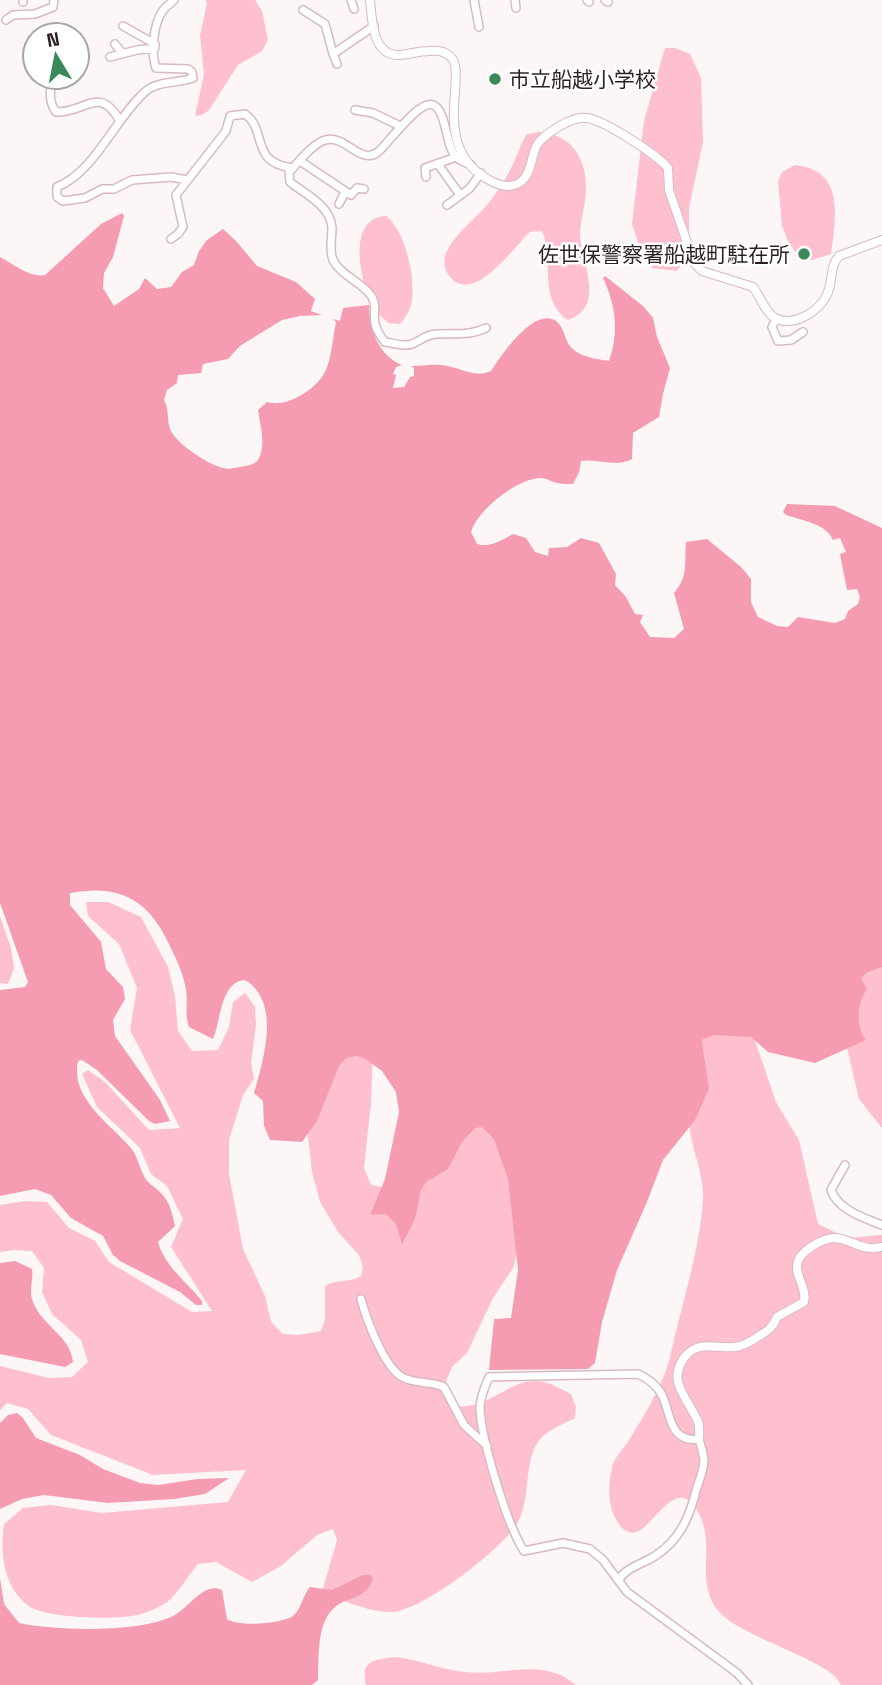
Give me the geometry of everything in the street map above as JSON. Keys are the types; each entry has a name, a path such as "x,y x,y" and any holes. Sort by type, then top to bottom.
{"street":[{"path":"6,20 13,15 35,14 53,7 54,0"},
{"path":"174,0 163,9 158,21 153,60 156,68 188,69 193,78 147,89 76,178 57,187 57,197 63,201 85,198 102,189 114,189 132,180 172,177 187,180"},
{"path":"351,0 354,9"},
{"path":"370,0 381,48 388,54 440,50 455,62 455,133 461,151 471,165"},
{"path":"474,0 479,27"},
{"path":"303,10 325,24 337,64"},
{"path":"123,26 155,46"},
{"path":"333,54 374,26"},
{"path":"115,44 122,53"},
{"path":"110,57 155,46"},
{"path":"50,91 51,106 56,113 65,113 97,101 105,102 114,110 120,121"},
{"path":"486,328 475,333 424,336 412,344 385,342 373,323 374,301 371,295 344,274 333,260 329,215 324,208 290,182 289,172 326,139 338,139 363,155 371,156 379,152 400,126 427,104 433,104 439,109 452,152 456,157 492,181 503,186 515,185 524,179 537,145 550,133 581,117 598,121 653,154 668,168 669,190 694,262 702,271 753,287 768,311 776,318 787,320 814,312 828,292 834,261 839,256 882,240"},
{"path":"355,110 373,113 400,126"},
{"path":"171,239 183,227 176,195 226,131 230,116 245,114 251,119 263,152 272,162 293,168"},
{"path":"426,177 425,169 456,157"},
{"path":"300,161 351,195 357,188 364,189"},
{"path":"438,164 460,195"},
{"path":"447,205 469,189 481,173"},
{"path":"339,204 345,192"},
{"path":"776,318 772,327 778,341 791,340 803,332"},
{"path":"845,1165 831,1190 834,1198 863,1217 882,1225"},
{"path":"619,1580 623,1573 653,1558 669,1546 682,1531 692,1508 704,1460 699,1424 680,1391 678,1374 682,1360 691,1350 709,1345 732,1348 743,1346 773,1327 777,1317 804,1302 806,1294 797,1268 798,1261 804,1252 825,1240 836,1238 859,1247 882,1247"},
{"path":"360,1299 373,1335 399,1376 411,1381 433,1382 444,1387 464,1425 486,1446"},
{"path":"699,1438 690,1440 676,1432 657,1388 638,1374 489,1377 481,1395 480,1407 486,1446 511,1528 524,1551 563,1543 590,1549 627,1592 737,1673 748,1685"}],"shaded area":[{"path":"205,0 255,0 262,11 268,40 262,51 238,65 209,110 195,116 204,74 200,36 207,3"},
{"path":"665,48 675,48 690,54 701,78 703,142 689,208 689,251 677,271 652,268 640,248 632,224 644,121"},
{"path":"539,132 568,143 580,157 585,177 586,194 580,232 589,293 587,304 580,314 568,320 553,301 548,279 546,242 542,231 530,232 503,262 480,280 468,284 457,283 444,265 445,255 452,243 502,185 527,134"},
{"path":"795,165 811,169 822,176 830,186 834,198 835,225 831,254 812,260 799,257 782,226 778,181 782,172"},
{"path":"122,213 124,216 113,257 104,273 103,288 114,306 139,289 145,278 157,289 171,287 182,272 194,265 207,240 223,229 257,266 296,282 315,299 311,311 322,315 282,320 240,346 228,359 203,364 201,373 178,375 177,383 167,390 164,400 174,436 194,454 218,466 234,468 251,465 258,460 262,441 258,410 267,402 279,403 294,399 318,382 328,366 336,322 333,319 340,321 343,308 369,305 371,324 377,341 387,355 402,365 396,367 393,374 396,375 393,388 404,387 410,377 414,376 414,368 411,366 440,365 478,374 491,371 528,326 547,318 559,323 569,345 577,352 609,361 615,319 603,278 605,276 643,306 653,318 657,337 670,368 659,417 633,433 632,459 626,462 581,461 573,484 557,483 544,478 533,479 500,496 475,523 471,532 477,544 491,544 513,534 526,538 535,552 548,556 549,548 567,547 581,538 599,543 616,574 615,585 626,597 635,614 643,615 640,622 650,637 674,638 684,629 674,593 684,575 686,542 707,539 741,567 751,579 751,602 758,617 777,626 788,627 798,617 835,623 845,619 848,611 858,604 860,597 857,589 847,590 840,554 846,552 840,538 833,540 819,526 786,515 783,512 787,504 835,506 882,528 882,967 866,973 861,979 867,989 859,1008 859,1021 866,1040 815,1063 768,1052 751,1037 714,1035 703,1039 709,1089 695,1120 663,1160 617,1270 602,1322 595,1363 588,1369 489,1370 494,1319 511,1318 518,1270 508,1179 494,1139 482,1127 475,1128 462,1142 448,1169 426,1182 421,1190 415,1219 402,1244 396,1224 386,1214 370,1215 385,1179 399,1112 396,1092 382,1071 364,1058 346,1058 339,1066 317,1121 302,1142 270,1140 264,1126 263,1101 254,1093 267,1033 263,1002 256,990 245,980 237,982 231,988 226,995 213,1039 189,1027 184,979 161,929 141,906 117,893 70,893 70,905 101,942 106,969 123,987 125,999 113,1020 115,1036 160,1100 170,1121 155,1124 149,1121 97,1070 82,1060 78,1061 77,1074 85,1098 132,1150 145,1178 168,1203 175,1226 158,1242 161,1251 177,1274 202,1301 202,1305 196,1305 180,1292 120,1261 113,1255 103,1236 71,1218 51,1195 35,1189 0,1196 0,990 25,987 28,982 0,903 0,257 28,272 45,275 101,224"},
{"path":"386,216 403,242 412,278 411,306 400,324 388,323 376,311 361,271 360,241 365,228 373,220"},
{"path":"86,902 108,902 141,917 168,967 175,996 178,1031 192,1051 218,1050 229,1027 233,1002 245,993 255,1007 256,1024 251,1063 254,1079 243,1095 229,1140 229,1174 243,1249 265,1296 271,1322 283,1334 298,1335 321,1331 325,1320 325,1286 361,1276 363,1267 359,1255 338,1232 320,1202 312,1172 303,1091 340,1036 373,1048 371,1103 364,1168 371,1185 382,1187 490,1086 521,1235 513,1268 493,1298 467,1353 452,1367 446,1381 449,1393 458,1406 469,1406 516,1385 541,1381 571,1394 576,1407 575,1418 546,1433 536,1444 522,1512 510,1533 464,1574 412,1606 399,1611 381,1611 322,1592 337,1540 333,1529 317,1535 281,1566 252,1582 216,1562 198,1564 167,1602 138,1615 97,1618 47,1613 26,1604 12,1587 3,1556 4,1524 23,1508 51,1505 102,1513 228,1502 246,1470 153,1475 51,1435 28,1409 7,1403 0,1410 0,1366 49,1378 72,1377 88,1362 81,1340 52,1314 42,1292 44,1268 32,1251 0,1252 0,1205 25,1201 47,1202 69,1228 95,1241 109,1262 192,1312 212,1311 171,1247 183,1219 167,1186 151,1174 140,1148 97,1107 82,1074 88,1070 105,1082 149,1130 180,1128 130,1030 137,988 119,944 88,916"},
{"path":"882,911 882,1128 859,1099 839,1013"},
{"path":"0,916 11,948 14,968 8,984 0,983"},
{"path":"705,1008 751,1029 776,1102 799,1140 818,1224 847,1238 882,1235 882,1685 841,1685 822,1667 748,1632 720,1613 708,1589 703,1525 696,1508 688,1500 679,1498 670,1502 643,1528 635,1532 626,1531 611,1508 609,1486 613,1464 646,1412 667,1368 698,1241 703,1190 691,1139 689,1114"},
{"path":"15,1261 32,1269 33,1302 71,1353 73,1362 65,1367 0,1354 0,1263"},
{"path":"17,1413 36,1438 140,1483 158,1485 229,1478 205,1494 174,1499 108,1503 44,1495 22,1499 0,1509 0,1423 8,1415"},
{"path":"363,1575 373,1578 367,1590 340,1603 324,1622 318,1680 312,1685 0,1685 0,1578 4,1604 19,1623 54,1628 97,1629 158,1622 179,1613 203,1592 215,1588 222,1590 227,1619 249,1624 270,1623 293,1616 310,1587 332,1590"},
{"path":"395,1657 465,1672 536,1669 550,1671 576,1685 366,1685 365,1671 370,1663"}],"place":[{"name":"市立船越小学校","path":"495,79"},
{"name":"佐世保警察署船越町駐在所","path":"804,254"}]}
